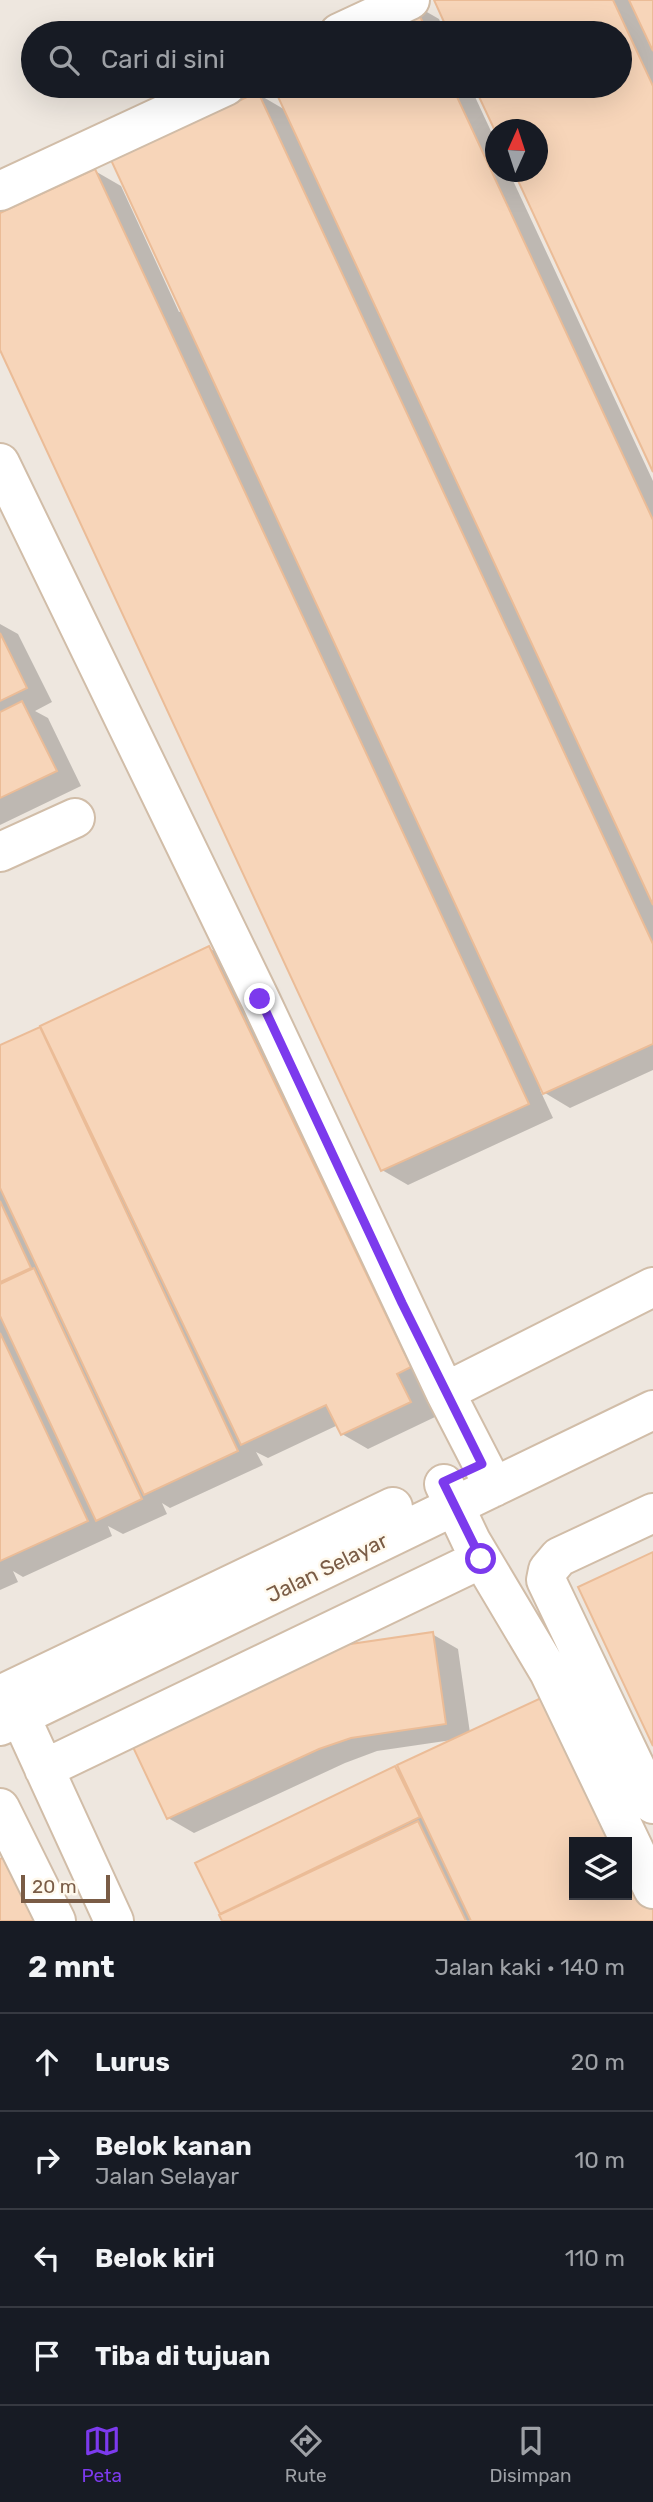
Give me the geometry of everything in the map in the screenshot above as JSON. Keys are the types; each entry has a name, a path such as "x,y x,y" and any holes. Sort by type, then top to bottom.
{"street":[{"path":"365,21 410,0"},
{"path":"0,191 200,98"},
{"path":"0,463 260,999 445,1392 488,1476"},
{"path":"0,852 75,818"},
{"path":"445,1392 653,1287"},
{"name":"Jalan Selayar","path":"488,1476 653,1382"},
{"name":"Jalan Selayar","path":"7,1707 488,1476 653,1410"},
{"path":"449,1494 481,1559 549,1672 653,1889"},
{"path":"653,1513 559,1557 548,1570 546,1580 653,1804"},
{"path":"44,1769 481,1559"},
{"path":"7,1707 44,1769 114,1921"},
{"path":"0,1808 56,1921"}],"shaded area":[{"path":"0,0 653,0 653,1921 0,1921"}],"building":[{"path":"434,0 613,0 623,21 444,21"},
{"path":"629,0 653,0 653,51"},
{"path":"413,2 422,21 371,21"},
{"path":"632,41 653,86 653,472 519,182 548,182 548,119 489,119 480,98 632,98"},
{"path":"245,98 261,98 653,944 653,1044 543,1094 111,160"},
{"path":"279,98 458,98 485,157 485,182 496,182 653,520 653,905"},
{"path":"95,169 529,1104 381,1171 0,350 0,213"},
{"path":"0,633 27,688 0,701"},
{"path":"22,701 57,771 0,798 0,712"},
{"path":"209,946 411,1367 397,1374 411,1402 341,1435 326,1405 241,1445 40,1026"},
{"path":"40,1027 238,1451 144,1495 0,1188 0,1045"},
{"path":"0,1201 31,1268 0,1282"},
{"path":"34,1268 142,1499 96,1521 0,1316 0,1284"},
{"path":"0,1333 88,1521 0,1561"},
{"path":"653,1552 653,1746 578,1587"},
{"path":"433,1632 446,1724 351,1738 319,1749 167,1819 132,1745 337,1646"},
{"path":"554,1692 623,1837 569,1837 569,1900 632,1900 632,1856 653,1900 653,1921 471,1921 397,1765"},
{"path":"395,1766 420,1817 220,1914 195,1863"},
{"path":"418,1821 466,1921 222,1921 219,1915"},
{"path":"8,1855 40,1921 0,1921 0,1859"}],"route":[{"path":"260,999 402,1303 482,1464 443,1482 481,1559"}]}
